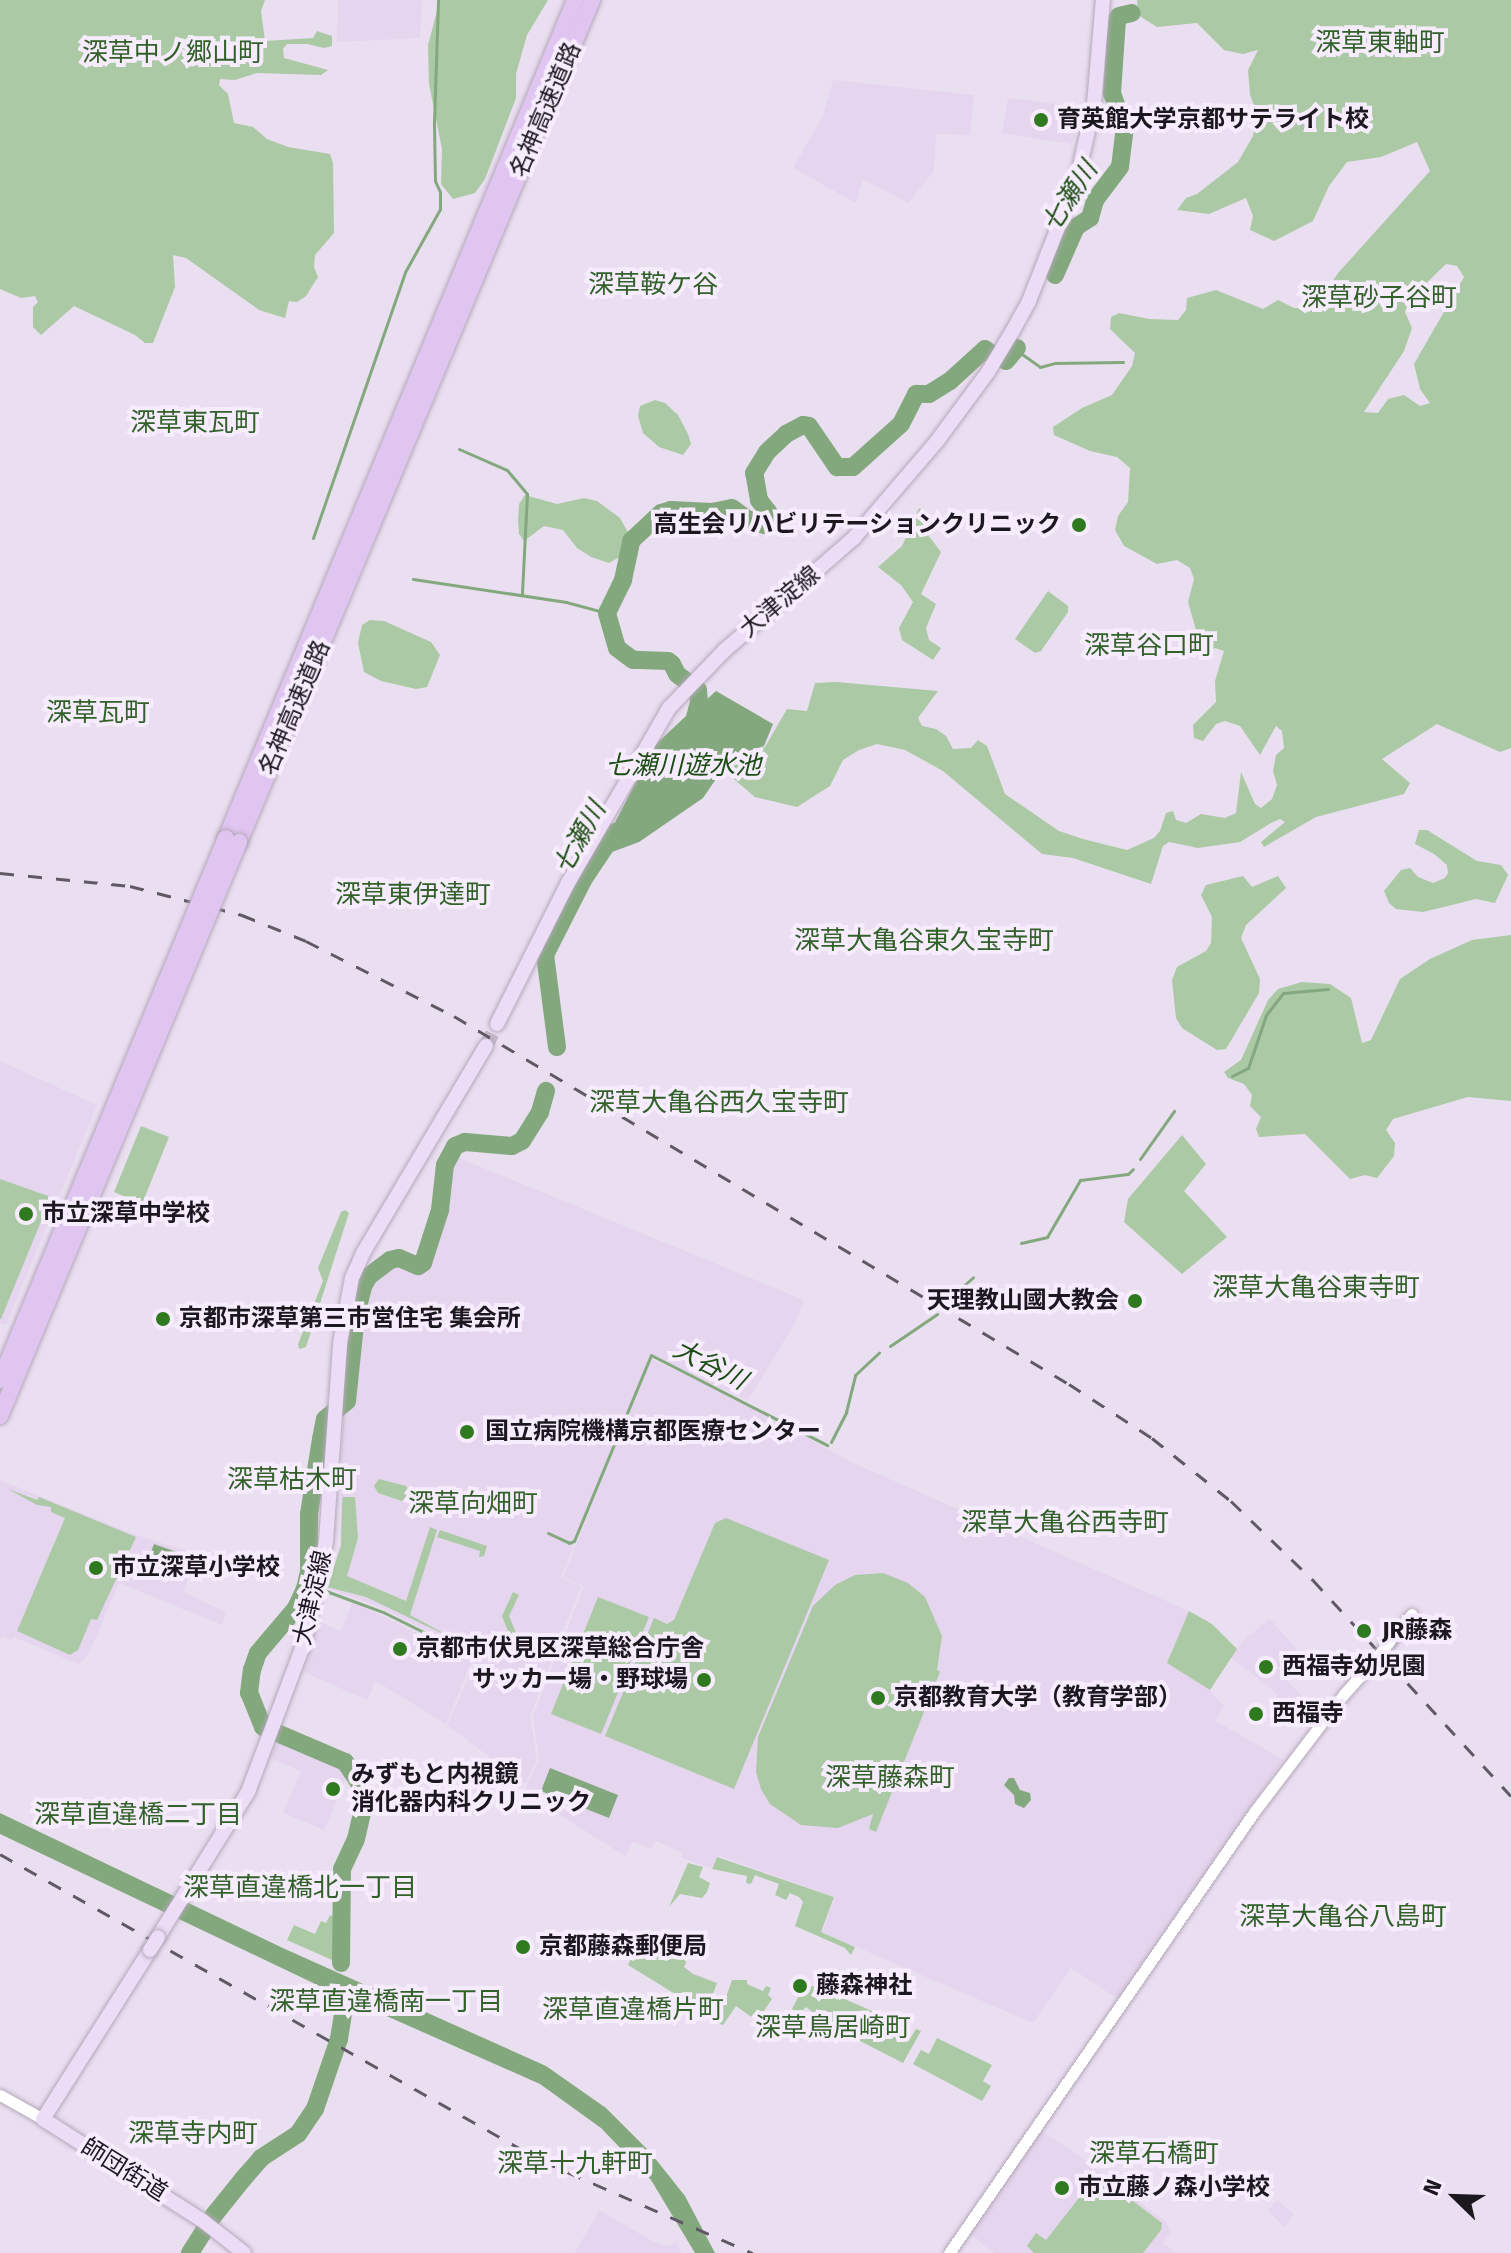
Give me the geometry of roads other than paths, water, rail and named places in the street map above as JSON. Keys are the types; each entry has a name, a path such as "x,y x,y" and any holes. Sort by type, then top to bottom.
{"highway":[{"name":"名神高速道路","path":"0,1416 575,0"},
{"name":"名神高速道路","path":"0,1380 592,0"}],"main road":[{"name":"大津淀線","path":"497,1024 568,883 661,718 725,650 854,538 937,441 1004,346 1029,301 1077,179 1094,104 1103,0"},
{"name":"大津淀線","path":"43,2119 248,1792 300,1657 317,1589 326,1541 340,1344 352,1278 369,1243 486,1046"},
{"name":"師団街道","path":"43,2119 207,2224 244,2253"}],"street":[{"path":"949,2253 1245,1825 1335,1705 1412,1614"},
{"name":"師団街道","path":"0,2095 43,2119"}],"water":[{"name":"七瀬川遊水池","path":"716,691 773,724 764,746 731,757 703,798 639,842 604,855 595,849 609,834 655,745 686,716 690,701 705,701"},
{"path":"154,1544 188,1556 182,1572 148,1560"},
{"path":"550,1768 618,1795 609,1818 541,1791"},
{"path":"1009,1778 1014,1778 1020,1790 1030,1793 1031,1800 1024,1808 1015,1804 1014,1795 1004,1785"},
{"path":"0,1813 285,1949 546,2066 606,2108 650,2152 685,2196 715,2253 695,2253 651,2180 601,2128 540,2084 330,1991 0,1834"}],"waterway":[{"path":"313,538 405,272 440,209 440,192 435,181 434,122 438,0"},
{"name":"七瀬川","path":"1055,275 1076,227 1090,218 1095,200 1120,167 1125,129 1112,93 1117,20 1119,16 1132,13"},
{"name":"七瀬川","path":"1006,361 1017,348"},
{"name":"七瀬川","path":"694,722 700,710 698,690 677,674 672,664 668,661 633,660 617,648 607,613 623,580 631,541 661,513 671,510 712,512 732,508 747,519 764,525 768,512 759,500 754,473 767,452 786,434 803,425 809,426 837,467 853,467 901,424 916,394 929,394 950,381 985,349 989,352"},
{"path":"1016,350 1040,367 1055,363 1123,362"},
{"path":"459,449 507,470 527,494 522,594"},
{"path":"413,579 566,602 607,613"},
{"name":"七瀬川","path":"557,1047 545,955 583,880 615,832"},
{"name":"大谷川","path":"1232,1076 1248,1068 1266,1015 1283,993 1328,989"},
{"name":"七瀬川","path":"341,1963 342,1869 356,1839 365,1800 358,1781 345,1762 263,1727 249,1693 252,1670 258,1653 296,1608 305,1589 309,1571 309,1514 321,1439 325,1419 347,1401 356,1315 363,1286 369,1276 390,1260 399,1258 418,1266 423,1263 440,1210 445,1165 455,1146 465,1142 512,1146 522,1141 540,1112 546,1091"},
{"name":"大谷川","path":"1140,1159 1174,1111"},
{"name":"大谷川","path":"1021,1243 1047,1237 1080,1180 1128,1174 1133,1169"},
{"name":"大谷川","path":"950,1298 973,1277"},
{"name":"大谷川","path":"890,1346 937,1314"},
{"name":"大谷川","path":"831,1442 846,1412 855,1375 879,1353"},
{"name":"大谷川","path":"548,1533 569,1543 574,1541 651,1355 827,1445"},
{"name":"大谷川","path":"326,1591 383,1612 472,1656 479,1646"},
{"path":"333,1989 331,2000 342,2018"},
{"name":"七瀬川","path":"190,2253 214,2215 261,2158 298,2134 315,2109 339,2039 345,2003"}],"tunnel":[{"path":"486,1046 497,1024"}],"railway":[{"path":"0,873 130,886 242,915 306,941 454,1016 1069,1384 1152,1438 1231,1501 1313,1580 1511,1796"},
{"path":"0,1854 542,2161 753,2253"}],"place":[{"name":"育英館大学京都サテライト校","path":"1041,120"},
{"name":"高生会リハビリテーションクリニック","path":"1079,525"},
{"name":"市立深草中学校","path":"26,1214"},
{"name":"天理教山國大教会","path":"1135,1301"},
{"name":"京都市深草第三市営住宅 集会所","path":"163,1319"},
{"name":"国立病院機構京都医療センター","path":"467,1432"},
{"name":"市立深草小学校","path":"96,1568"},
{"name":"JR藤森","path":"1364,1631"},
{"name":"京都市伏見区深草総合庁舎","path":"400,1649"},
{"name":"西福寺幼児園","path":"1266,1667"},
{"name":"サッカー場・野球場","path":"704,1680"},
{"name":"京都教育大学（教育学部）","path":"878,1698"},
{"name":"西福寺","path":"1256,1714"},
{"name":"みずもと内視鏡 消化器内科クリニック","path":"333,1789"},
{"name":"京都藤森郵便局","path":"523,1947"},
{"name":"藤森神社","path":"800,1986"},
{"name":"市立藤ノ森小学校","path":"1062,2188"}],"district":[{"name":"深草東軸町","path":"1380,43"},
{"name":"深草中ノ郷山町","path":"173,53"},
{"name":"深草鞍ケ谷","path":"653,285"},
{"name":"深草砂子谷町","path":"1379,298"},
{"name":"深草東瓦町","path":"195,423"},
{"name":"深草谷口町","path":"1149,646"},
{"name":"深草瓦町","path":"98,713"},
{"name":"深草東伊達町","path":"413,895"},
{"name":"深草大亀谷東久宝寺町","path":"924,941"},
{"name":"深草大亀谷西久宝寺町","path":"719,1103"},
{"name":"深草大亀谷東寺町","path":"1316,1288"},
{"name":"深草枯木町","path":"292,1480"},
{"name":"深草向畑町","path":"473,1504"},
{"name":"深草大亀谷西寺町","path":"1065,1523"},
{"name":"深草藤森町","path":"890,1778"},
{"name":"深草直違橋二丁目","path":"138,1815"},
{"name":"深草直違橋北一丁目","path":"300,1888"},
{"name":"深草大亀谷八島町","path":"1343,1917"},
{"name":"深草直違橋南一丁目","path":"386,2002"},
{"name":"深草直違橋片町","path":"633,2010"},
{"name":"深草鳥居崎町","path":"833,2028"},
{"name":"深草寺内町","path":"193,2134"},
{"name":"深草石橋町","path":"1154,2154"},
{"name":"深草十九軒町","path":"575,2164"}]}
